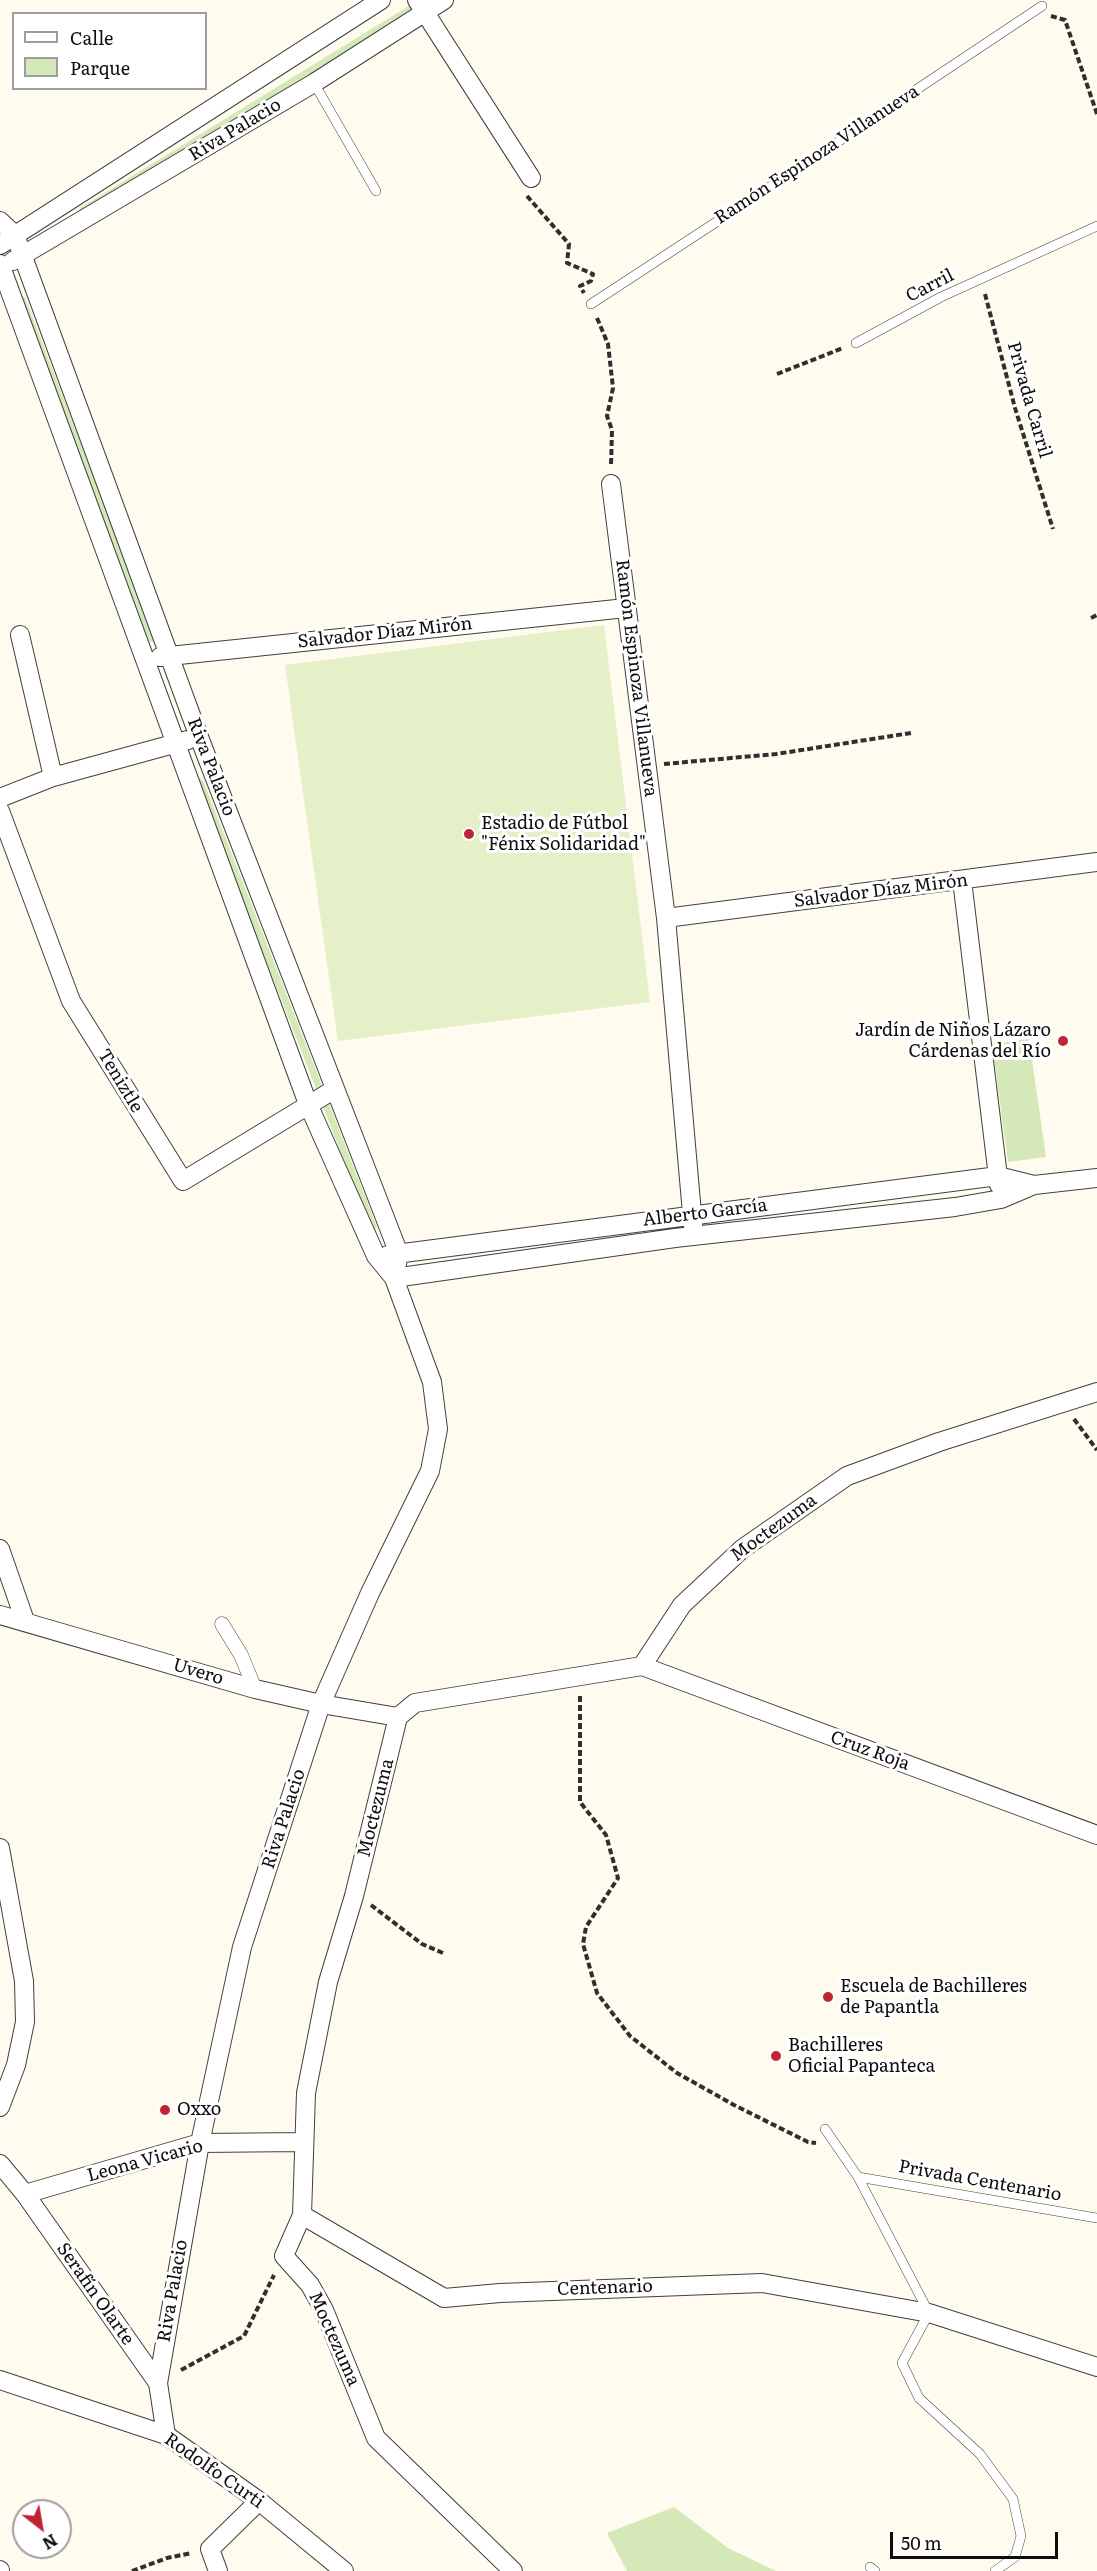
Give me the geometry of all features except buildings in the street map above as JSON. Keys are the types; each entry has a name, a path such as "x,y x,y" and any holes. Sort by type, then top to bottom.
{"street":[{"name":"Riva Palacio","path":"8,240 381,0"},
{"name":"Riva Palacio","path":"158,2383 200,2143 243,1947 321,1704 370,1593 430,1471 438,1429 432,1382 394,1278 376,1256 308,1104 1,266 314,83 421,6 444,0"},
{"path":"421,6 531,178"},
{"path":"262,76 279,104"},
{"name":"Riva Palacio","path":"0,221 8,240 23,255 199,737 399,1254"},
{"name":"Ramón Espinoza Villanueva","path":"611,484 666,918 694,1236"},
{"name":"Salvador Díaz Mirón","path":"144,659 626,608"},
{"path":"20,634 53,777"},
{"path":"0,798 53,777 199,737"},
{"name":"Teniztle","path":"0,811 71,1001 183,1181 335,1089"},
{"name":"Salvador Díaz Mirón","path":"666,918 1097,862"},
{"path":"962,880 1000,1199"},
{"name":"Alberto García","path":"376,1256 998,1176 1034,1185"},
{"name":"Alberto García","path":"394,1278 694,1236 955,1207 1000,1199 1034,1185 1097,1178"},
{"path":"394,1278 399,1254"},
{"name":"Moctezuma","path":"642,1666 682,1605 733,1557 848,1476 939,1442 1097,1392"},
{"path":"0,1549 25,1621"},
{"name":"Uvero","path":"0,1616 25,1621 255,1689 321,1704 398,1717"},
{"path":"222,1624 241,1655 255,1689"},
{"path":"398,1717 415,1702 642,1666"},
{"name":"Cruz Roja","path":"642,1666 1097,1835"},
{"name":"Moctezuma","path":"398,1717 354,1896 328,1982 306,2093 302,2215 284,2256 310,2285 324,2310 376,2438 513,2571"},
{"path":"0,1848 24,1981 25,2022 16,2065 0,2107"},
{"name":"Leona Vicario","path":"25,2194 200,2143 303,2142"},
{"name":"Serafín Olarte","path":"0,2164 25,2194 158,2383 166,2435"},
{"name":"Centenario","path":"302,2215 444,2298 500,2293 762,2283 929,2313 1097,2367"},
{"name":"Rodolfo Curti","path":"1,2386 166,2435 259,2501 344,2571"},
{"path":"218,2571 210,2549 259,2501"}],"lane":[{"name":"Ramón Espinoza Villanueva","path":"591,304 788,176 1042,6"},
{"path":"314,83 376,191"},
{"name":"Carril","path":"856,343 981,279 1097,226"},
{"path":"825,2129 858,2176 929,2313 902,2363 919,2398 980,2454 1013,2499 1022,2536 1014,2557 995,2571"},
{"name":"Privada Centenario","path":"858,2176 1097,2218"}],"path":[{"path":"1042,6 1049,15 1065,20 1097,114"},
{"path":"531,178 526,195 568,244 567,263 593,273 591,281 580,286 591,304 608,344 613,388 607,416 612,430 611,484"},
{"name":"Privada Carril","path":"981,279 1015,408 1053,529"},
{"path":"777,374 856,343"},
{"path":"1091,618 1097,615"},
{"path":"648,766 776,754 910,733"},
{"path":"1062,1404 1097,1450"},
{"path":"580,1676 580,1802 606,1835 618,1878 586,1927 583,1944 597,1993 630,2036 677,2073 808,2142 834,2144"},
{"path":"354,1896 381,1910 422,1944 443,1953"},
{"path":"158,2383 244,2336 284,2256"},
{"path":"132,2571 167,2558 210,2549"}],"green space":[{"path":"412,4 414,10 84,214 79,213 80,208"},
{"path":"21,296 25,297 155,638 153,642 149,641 19,300"},
{"name":"Estadio de Fútbol \"Fénix Solidaridad\"","path":"604,625 650,1002 338,1041 285,665"},
{"path":"198,778 203,780 377,1227 375,1232 371,1230 197,783"},
{"path":"1029,1039 1046,1157 1008,1162 992,1044"},
{"path":"674,2507 728,2548 776,2571 627,2571 607,2533"}],"place":[{"name":"Estadio de Fútbol \"Fénix Solidaridad\"","path":"469,834"},
{"name":"Jardín de Niños Lázaro Cárdenas del Río","path":"1063,1041"},
{"name":"Escuela de Bachilleres de Papantla","path":"828,1997"},
{"name":"Bachilleres Oficial Papanteca","path":"776,2056"},
{"name":"Oxxo","path":"165,2110"}]}
